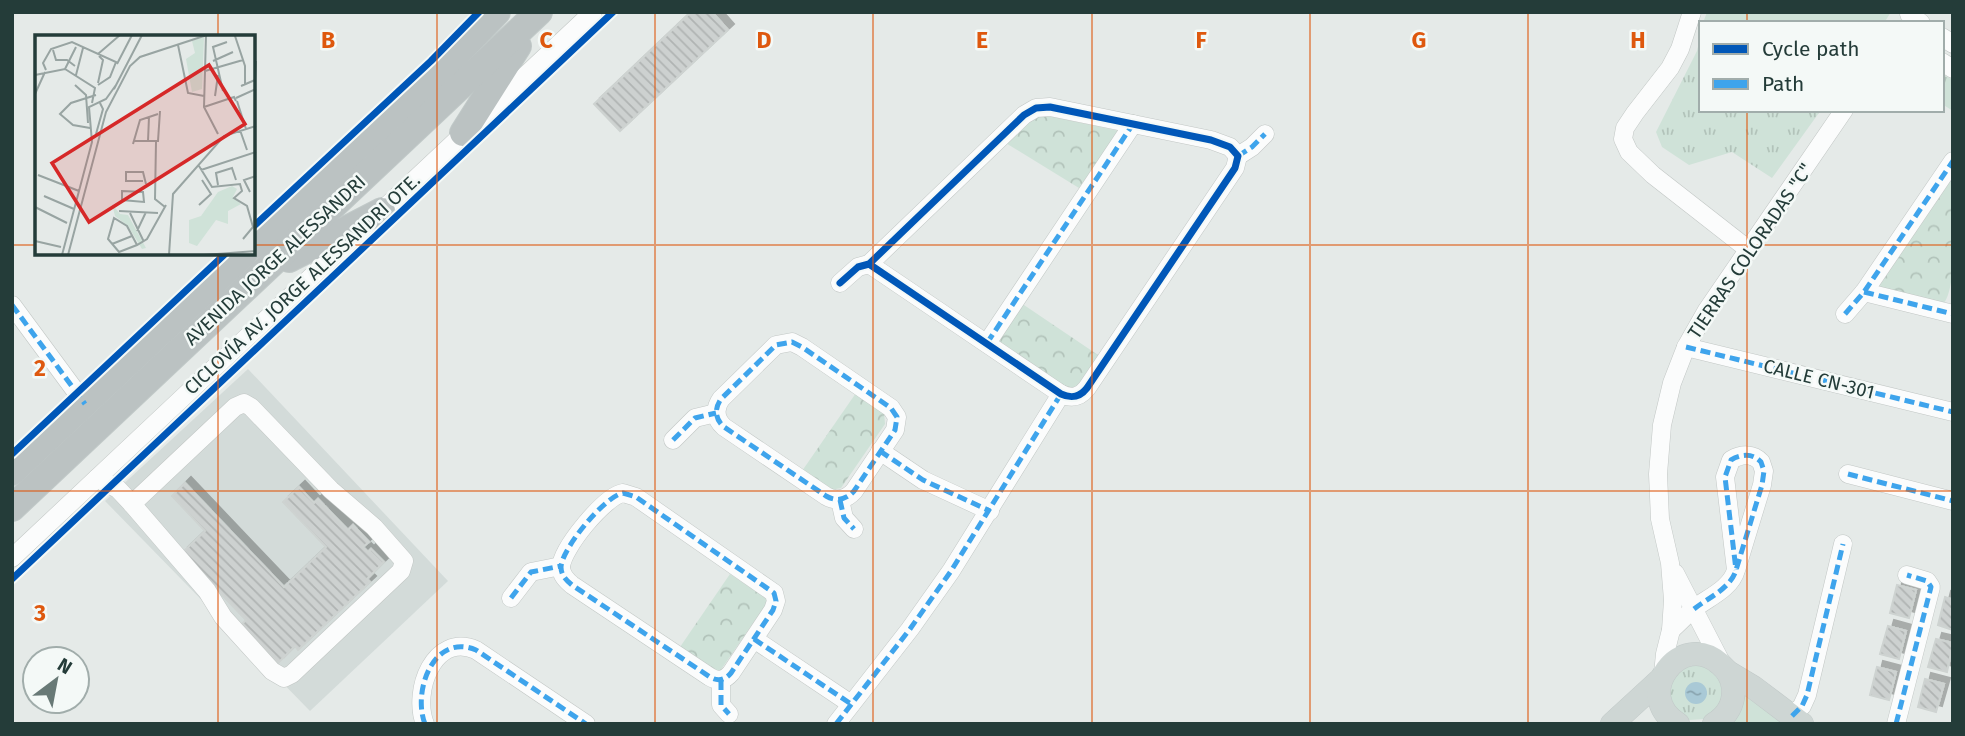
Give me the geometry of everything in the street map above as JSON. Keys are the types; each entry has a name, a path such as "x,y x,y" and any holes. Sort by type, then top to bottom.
{"highway":[{"name":"AVENIDA JORGE ALESSANDRI","path":"256,243 457,55 497,12"},
{"name":"AVENIDA JORGE ALESSANDRI","path":"12,472 85,404 253,263 539,12"},
{"path":"463,134 539,12"},
{"path":"253,263 382,211"},
{"name":"AVENIDA JORGE ALESSANDRI","path":"12,508 253,263"}],"main road":[{"path":"1612,724 1680,658 1695,654 1711,658 1797,720"},
{"path":"1714,724 1725,715 1732,701 1733,686 1726,670"},
{"path":"1662,677 1660,702 1668,716 1678,724"}],"street":[{"name":"AVENIDA JORGE ALESSANDRI","path":"12,558 593,12"},
{"path":"1692,12 1680,49 1670,68 1634,113 1625,128 1623,139 1629,152 1653,175 1749,250"},
{"path":"840,283 858,267 869,264 1030,111 1050,107 1221,142 1234,149 1238,156"},
{"name":"TIERRAS COLORADAS \"C\"","path":"1662,677 1671,630 1673,600 1670,564 1660,519 1659,450 1667,401 1686,347 1707,310 1843,112"},
{"path":"987,343 1133,124"},
{"path":"869,264 1061,394 1074,397 1087,388 1235,168 1238,156 1265,134"},
{"path":"1845,313 1864,292 1953,161"},
{"path":"1864,292 1953,313"},
{"path":"12,305 85,404"},
{"path":"792,342 895,412 897,426 854,491 840,500 826,496 724,427 716,413 721,399 772,349 781,343 792,342"},
{"name":"CALLE CN-301","path":"1686,347 1953,412"},
{"path":"836,724 932,599 990,511 1061,394"},
{"path":"97,478 118,489 206,591 223,617 272,671 284,678 292,674 401,571 404,565 403,558 374,527 331,491 251,407 244,403 235,407 132,504"},
{"path":"673,440 695,418 716,413"},
{"path":"880,451 923,480 990,511"},
{"path":"1671,630 1727,585 1736,570 1764,477 1761,462 1749,455 1731,460 1725,477 1736,570"},
{"path":"1848,474 1953,501"},
{"path":"630,494 771,589 776,597 775,606 729,676 721,680 710,677 572,585 564,577 561,566 565,555 594,513 613,496 630,494"},
{"path":"840,500 844,518 854,529"},
{"path":"1797,720 1807,695 1843,544"},
{"name":"TIERRAS COLORADAS \"C\"","path":"1670,564 1726,670"},
{"path":"510,598 531,572 561,566"},
{"path":"1896,724 1931,587 1927,581 1907,575"},
{"path":"754,639 851,704"},
{"path":"425,724 420,702 426,676 442,653 460,646 476,650 586,724"},
{"path":"721,680 721,705 729,714"}],"shaded area":[{"path":"248,369 448,581 310,711 105,501"}],"green space":[{"path":"1707,12 1891,12 1885,21 1704,21"},
{"path":"1699,42 1699,112 1820,112 1772,178 1732,152 1689,165 1662,147 1656,132"},
{"path":"1944,75 1953,80 1953,111 1944,105"},
{"path":"1035,113 1119,131 1079,188 1004,142"},
{"path":"1953,171 1953,262 1948,295 1943,304 1877,290 1876,282"},
{"path":"1021,303 1101,357 1075,393 1000,342 1001,333"},
{"path":"856,393 884,412 885,424 841,488 831,490 802,471"},
{"path":"730,574 769,600 718,674 680,647"},
{"path":"1699,664 1720,677 1723,702 1706,719 1689,720 1675,711 1668,687 1683,667"},
{"path":"1745,690 1782,722 1781,724 1733,724 1742,708"}],"water":[{"path":"1696,682 1704,685 1707,693 1704,701 1696,704 1688,701 1685,693 1688,685"}],"building":[{"path":"691,12 712,12 728,30 620,131 594,104"},
{"path":"185,483 284,587 326,547 283,502 299,487 314,503 318,499 348,530 353,525 369,542 363,547 368,552 371,549 384,562 367,579 370,582 298,650 295,646 278,663 241,625 246,620 182,553 205,531 172,496"},
{"path":"1897,585 1916,590 1909,618 1890,613"},
{"path":"1945,597 1953,600 1953,630 1938,625"},
{"path":"1888,626 1906,631 1899,659 1880,654"},
{"path":"1936,639 1953,643 1947,672 1928,667"},
{"path":"1877,667 1896,672 1889,700 1870,695"},
{"path":"1925,679 1944,684 1936,712 1918,707"}],"marked path":[{"path":"987,343 1133,124"},
{"path":"1238,156 1265,134"},
{"path":"1845,314 1864,292 1953,161"},
{"path":"1864,292 1953,314"},
{"path":"12,305 85,404"},
{"path":"792,342 891,408 897,417 895,430 854,491 844,498 833,499 826,496 724,427 717,417 716,410 721,399 776,345 792,342"},
{"path":"1686,347 1953,412"},
{"path":"836,724 951,571 1061,394"},
{"path":"673,440 695,418 716,413"},
{"path":"880,451 923,480 990,511"},
{"path":"1694,609 1724,587 1736,570 1764,471 1758,459 1747,455 1731,460 1725,477 1736,570"},
{"path":"1848,474 1953,501"},
{"path":"623,493 636,497 774,593 776,601 773,610 731,673 724,679 710,677 572,585 563,575 563,558 576,536 606,503 623,493"},
{"path":"840,500 844,518 854,529"},
{"path":"1792,716 1802,706 1807,695 1843,544"},
{"path":"511,598 531,572 561,566"},
{"path":"1896,724 1931,587 1927,581 1907,575"},
{"path":"754,639 851,704"},
{"path":"425,724 422,696 424,681 430,668 448,649 461,647 476,650 586,724"},
{"path":"721,680 721,705 729,714"}],"cycle path":[{"path":"256,224 431,61 479,12"},
{"name":"CICLOVÍA AV. JORGE ALESSANDRI OTE.","path":"12,579 613,12"},
{"path":"840,283 858,267 869,264 1024,115 1036,108 1050,107 1211,140 1230,147 1238,156 1235,168 1087,388 1076,396 1061,394 869,264"},
{"path":"12,454 223,256"}]}
